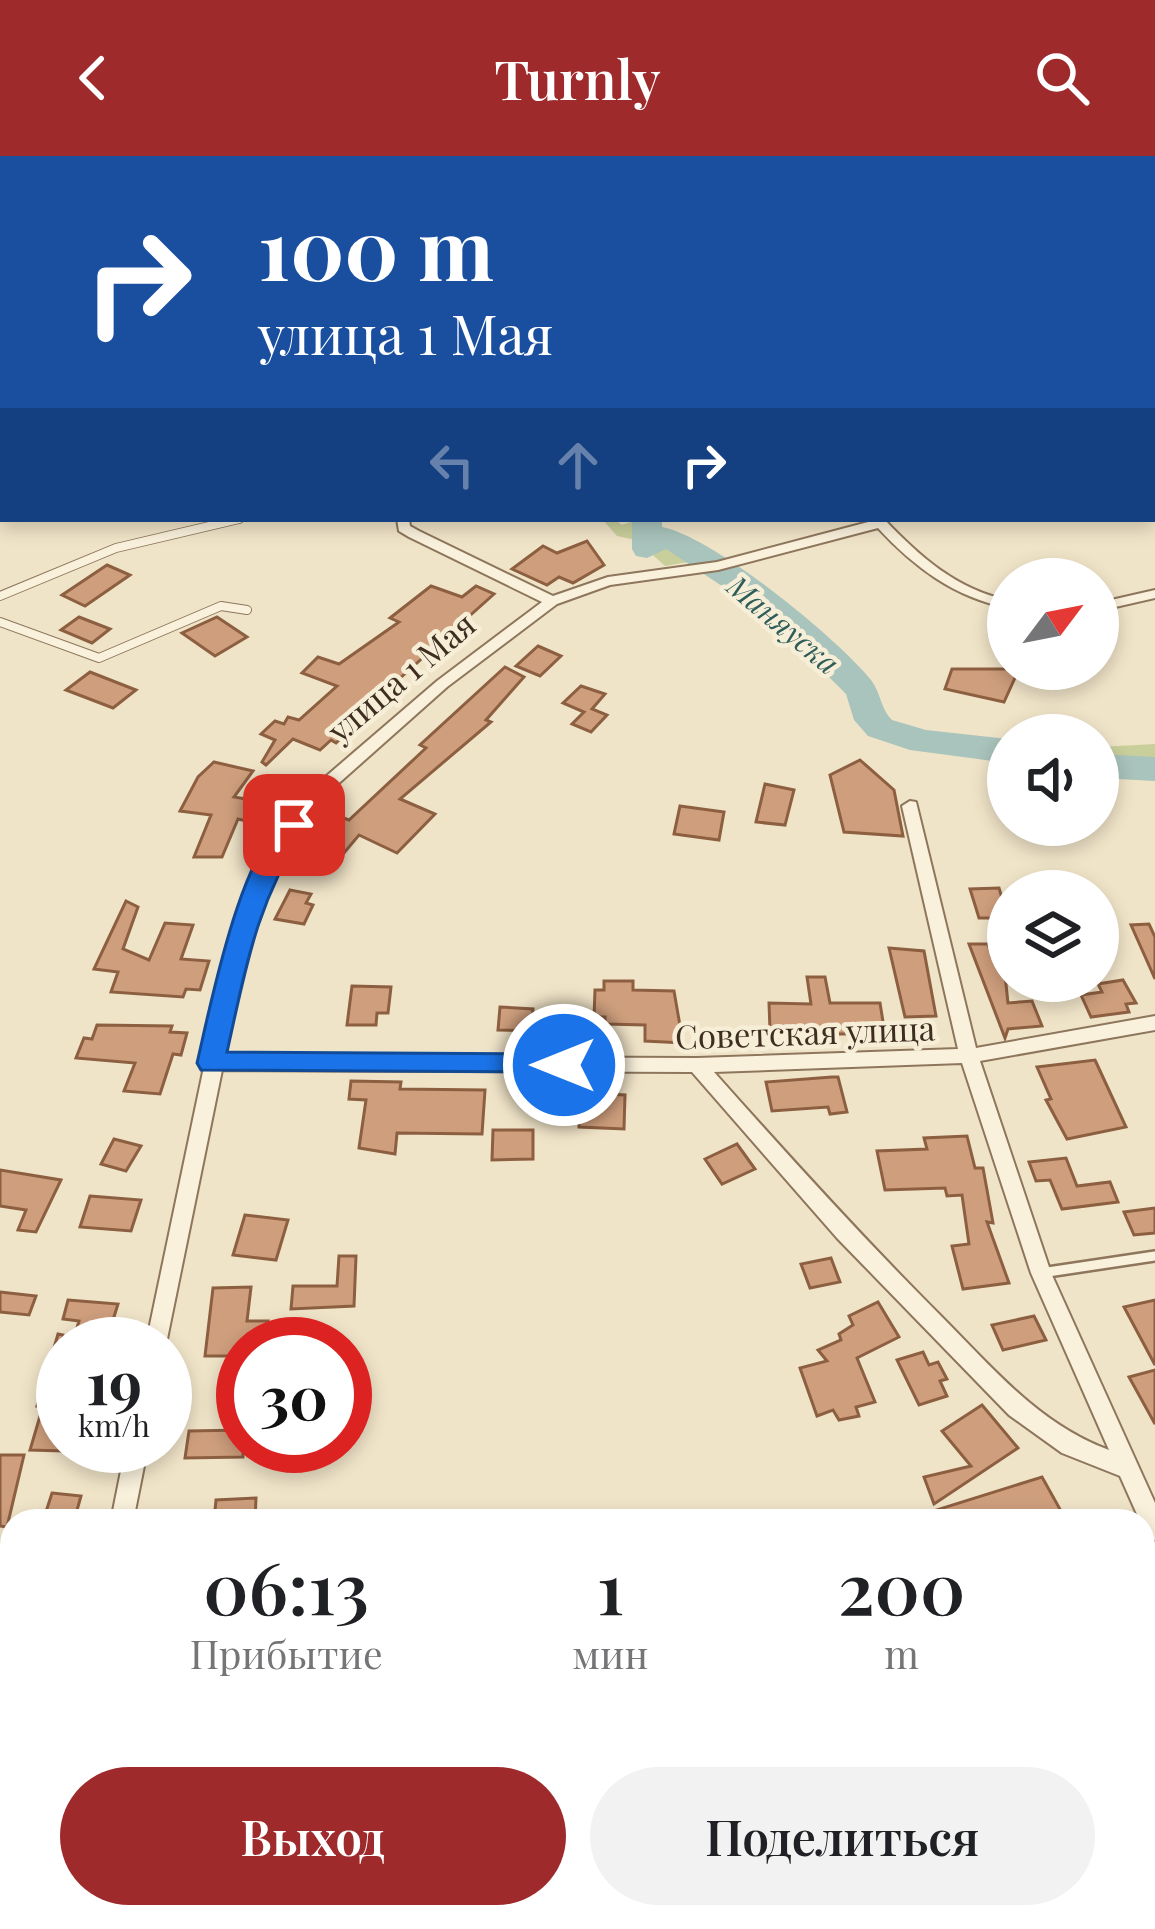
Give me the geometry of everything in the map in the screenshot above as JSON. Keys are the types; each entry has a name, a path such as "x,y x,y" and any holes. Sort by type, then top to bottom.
{"street":[{"path":"403,522 414,534 552,601"},
{"name":"улица 1 Мая","path":"161,1317 244,917 273,855 315,795 442,684 552,601 608,581 718,566 874,522"},
{"path":"879,522 933,572 987,599"},
{"path":"1119,602 1155,594"},
{"name":"Советская улица","path":"910,806 968,1056 1041,1273 1145,1509"},
{"name":"Советская улица","path":"211,1063 697,1065 968,1056 1155,1023"},
{"path":"697,1065 844,1232 1017,1408 1070,1446 1125,1467"},
{"path":"124,1509 131,1473"}],"lane":[{"path":"0,596 116,548 226,522"},
{"path":"0,622 99,658 221,607 247,610"},
{"path":"1041,1273 1155,1256"}],"green space":[{"path":"605,522 640,522 645,540 654,545 657,537 671,541 694,561 665,566 636,540 617,536"},
{"path":"1155,744 1155,776 1119,774 1119,746"}],"building":[{"path":"587,541 604,565 573,583 559,577 547,585 512,569 543,546 557,553"},
{"path":"107,565 130,575 85,606 62,595"},
{"path":"431,586 462,597 476,586 494,594 350,723 355,725 336,743 331,740 320,750 293,739 266,765 262,762 275,740 261,734 275,721 299,720 337,686 302,673 318,657 339,664 399,622 390,618"},
{"path":"79,617 110,629 92,643 61,630"},
{"path":"217,617 247,637 215,656 182,633"},
{"path":"538,646 561,656 540,676 516,666"},
{"path":"505,667 524,677 486,720 491,722 400,799 435,814 397,853 359,835 333,866 306,856 341,817 349,820 426,748 420,745"},
{"path":"952,669 987,669 987,690 1009,690 1004,702 945,689"},
{"path":"90,672 136,690 113,708 66,690"},
{"path":"581,686 605,694 592,709 607,715 591,732 572,724 584,712 563,703"},
{"path":"860,760 894,790 903,836 844,832 830,775"},
{"path":"214,762 253,771 234,797 263,802 251,822 238,819 222,857 194,857 211,815 180,811 198,777"},
{"path":"765,784 794,790 785,825 756,822"},
{"path":"680,806 724,812 719,840 674,834"},
{"path":"987,888 987,918 979,918 970,889"},
{"path":"290,890 311,894 306,903 313,905 304,924 275,919"},
{"path":"126,901 138,907 123,949 149,960 165,923 193,925 181,959 209,961 200,990 186,989 183,997 111,992 118,972 94,969"},
{"path":"1149,924 1155,937 1155,979 1131,925"},
{"path":"969,944 987,944 987,991"},
{"path":"889,948 924,951 936,1016 905,1017"},
{"path":"807,977 825,977 830,1003 880,1003 885,1034 828,1034 829,1045 810,1045 808,1031 770,1030 769,1003 811,1004"},
{"path":"604,981 633,981 633,990 674,991 683,1043 645,1041 645,1025 605,1024 605,1017 594,1017 595,990 604,990"},
{"path":"1119,981 1136,1003 1126,1004 1129,1012 1091,1017 1084,1002 1119,1002"},
{"path":"352,986 391,987 388,1013 377,1013 376,1025 347,1025"},
{"path":"991,1002 1032,1002 1042,1026 1008,1029 1005,1038"},
{"path":"500,1007 533,1009 531,1031 498,1030"},
{"path":"97,1025 172,1026 170,1032 187,1033 181,1055 173,1054 160,1094 124,1091 135,1063 76,1058 84,1038 92,1039"},
{"path":"1095,1060 1126,1127 1067,1139 1046,1100 1051,1099 1037,1067"},
{"path":"838,1077 847,1112 830,1114 828,1107 772,1111 766,1082"},
{"path":"351,1081 401,1082 400,1089 485,1090 482,1134 397,1133 395,1154 359,1148 366,1100 349,1099"},
{"path":"589,1093 625,1095 624,1129 579,1127 580,1103 588,1104"},
{"path":"493,1130 533,1130 533,1159 492,1160"},
{"path":"967,1136 975,1168 983,1168 993,1223 987,1222 1009,1283 963,1289 952,1246 969,1244 962,1195 947,1196 945,1188 885,1190 877,1151 927,1149 924,1138"},
{"path":"114,1139 141,1146 126,1171 101,1164"},
{"path":"737,1144 755,1169 722,1184 705,1159"},
{"path":"1066,1158 1077,1186 1110,1182 1118,1202 1062,1209 1050,1180 1036,1181 1029,1162"},
{"path":"0,1170 61,1180 36,1232 18,1230 26,1210 0,1206"},
{"path":"90,1196 141,1200 131,1231 80,1227"},
{"path":"1155,1208 1155,1233 1134,1235 1124,1212"},
{"path":"245,1215 288,1220 276,1260 233,1255"},
{"path":"339,1256 356,1256 354,1306 291,1309 293,1286 337,1286"},
{"path":"831,1258 840,1282 810,1288 801,1264"},
{"path":"251,1287 247,1317 216,1317 216,1356 205,1356 213,1288"},
{"path":"0,1292 36,1296 29,1315 0,1312"},
{"path":"68,1300 118,1304 114,1317 64,1317"},
{"path":"1155,1300 1155,1365 1124,1307"},
{"path":"878,1302 899,1337 857,1358 875,1402 856,1407 859,1416 839,1420 833,1410 817,1416 800,1368 827,1361 818,1350 841,1340 839,1334 853,1325 849,1316"},
{"path":"1034,1316 1046,1340 1003,1350 992,1325"},
{"path":"923,1352 929,1365 938,1362 947,1379 940,1381 947,1396 919,1405 897,1360"},
{"path":"1155,1370 1155,1424 1129,1377"},
{"path":"982,1405 1018,1448 934,1504 924,1477 971,1466 942,1431"},
{"path":"216,1430 216,1457 192,1458 192,1431"},
{"path":"0,1455 24,1455 11,1509 0,1509"},
{"path":"1042,1477 1060,1509 940,1509"},
{"path":"52,1493 81,1496 77,1509 47,1509"},
{"path":"256,1498 256,1509 215,1509 216,1500"}],"waterway":[{"name":"Маняуска","path":"170,156 184,156"},
{"name":"Маняуска","path":"647,522 647,549 663,536 707,561 766,605 845,672 860,689 871,720 880,728 926,742 987,748"},
{"name":"Маняуска","path":"1119,767 1155,769"}],"route":[{"path":"294,825 273,855 244,917 211,1063 564,1065"}]}
